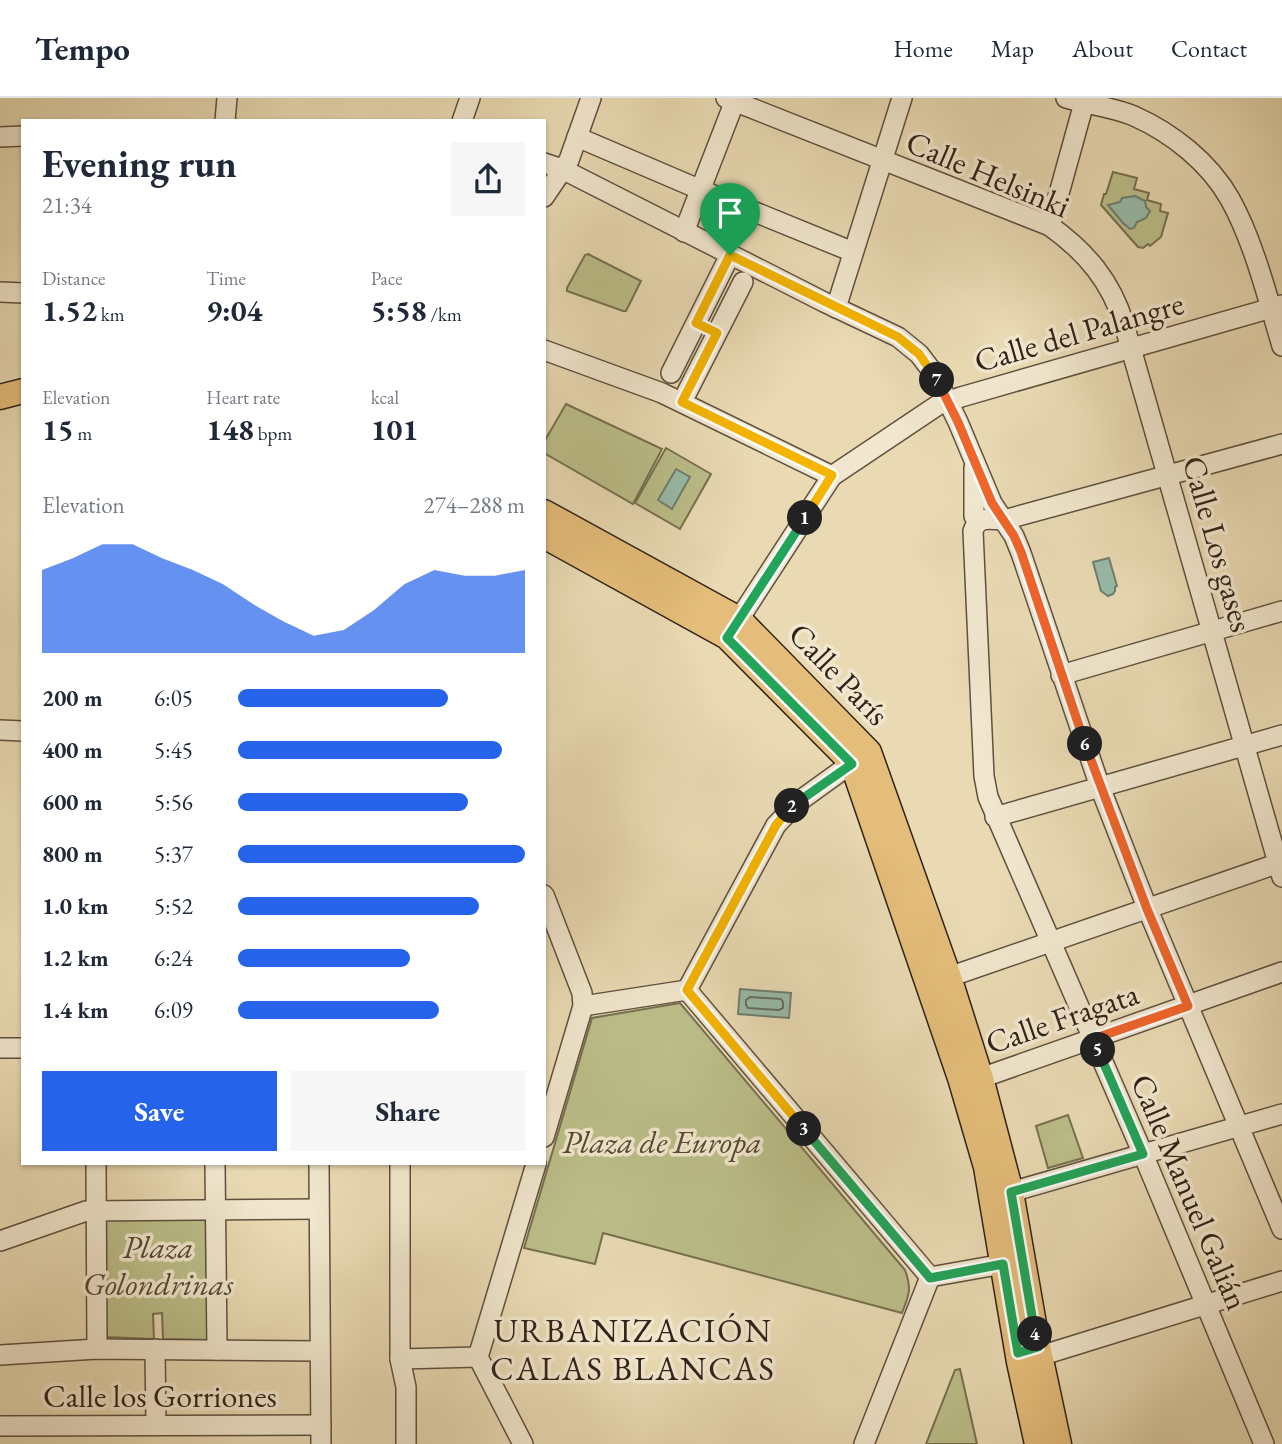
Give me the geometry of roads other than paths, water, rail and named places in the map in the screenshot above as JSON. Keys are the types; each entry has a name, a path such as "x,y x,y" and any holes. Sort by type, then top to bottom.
{"main road":[{"path":"0,397 21,392"},
{"path":"0,403 21,408"},
{"name":"Calle París","path":"546,513 733,628 861,758 949,977 974,1082 1003,1264 1059,1444"},
{"name":"Calle París","path":"546,537 733,628"},
{"name":"Calle París","path":"861,758 1011,1192 1032,1358 1037,1444"}],"street":[{"path":"225,119 227,98"},
{"path":"463,119 470,98"},
{"path":"553,166 569,160 591,98"},
{"path":"836,308 902,98"},
{"path":"684,232 733,99"},
{"name":"Calle Helsinki","path":"733,99 1051,226 1074,245 1105,281 1119,307 1131,349"},
{"path":"1051,226 1080,100 1131,115 1160,129 1186,148 1207,169 1229,198 1277,307 1282,346"},
{"path":"0,137 21,136"},
{"path":"577,137 853,253"},
{"path":"546,190 553,166"},
{"path":"553,166 898,337 928,364 992,503 1014,536 1021,552 1100,787 1147,909 1282,1229"},
{"path":"671,373 730,255"},
{"path":"682,402 743,282"},
{"path":"0,292 21,293"},
{"name":"Calle del Palangre","path":"733,628 832,475 927,412 947,401 1277,307"},
{"path":"696,323 717,333"},
{"name":"Calle Los gases","path":"1131,349 1281,867"},
{"path":"546,352 662,393 832,475"},
{"path":"979,521 987,518 1004,520 1282,444"},
{"name":"Calle Manuel Galián","path":"974,460 974,516 979,521 973,531 984,776 988,797 1143,1154 1264,1444"},
{"path":"1061,675 1282,611"},
{"path":"0,730 21,731"},
{"path":"995,817 1282,735"},
{"path":"687,990 776,825 790,808 861,758"},
{"path":"949,977 1147,909 1281,867"},
{"path":"546,900 582,993 583,1006 546,1130"},
{"name":"Calle Fragata","path":"974,1082 1282,972"},
{"path":"583,1006 687,990"},
{"path":"687,990 930,1278"},
{"path":"0,1048 21,1048"},
{"path":"1011,1192 1282,1114"},
{"path":"96,1165 97,1349"},
{"path":"215,1165 217,1350"},
{"path":"319,1165 321,1434"},
{"path":"400,1165 400,1359 405,1387 406,1444"},
{"path":"523,1444 478,1357 536,1165"},
{"path":"0,1241 86,1211 319,1209"},
{"path":"864,1444 899,1332 930,1278 1003,1264"},
{"path":"1032,1358 1282,1281"},
{"path":"0,1355 97,1349 320,1351"},
{"path":"155,1349 156,1425"},
{"path":"400,1359 478,1357"},
{"name":"Calle los Gorriones","path":"0,1426 156,1425 321,1434"}],"water":[{"path":"1135,196 1145,201 1150,211 1146,218 1130,229 1108,205 1120,202 1122,198"},
{"path":"676,469 690,477 672,509 658,500"},
{"path":"1109,558 1117,586 1113,594 1108,596 1101,591 1093,562"},
{"path":"740,989 791,993 789,1018 738,1014"}],"district":[{"name":"URBANIZACIÓN CALAS BLANCAS","path":"633,1349"}],"park label":[{"name":"Plaza de Europa","path":"662,1142"},
{"name":"Plaza Golondrinas","path":"158,1266"}]}
